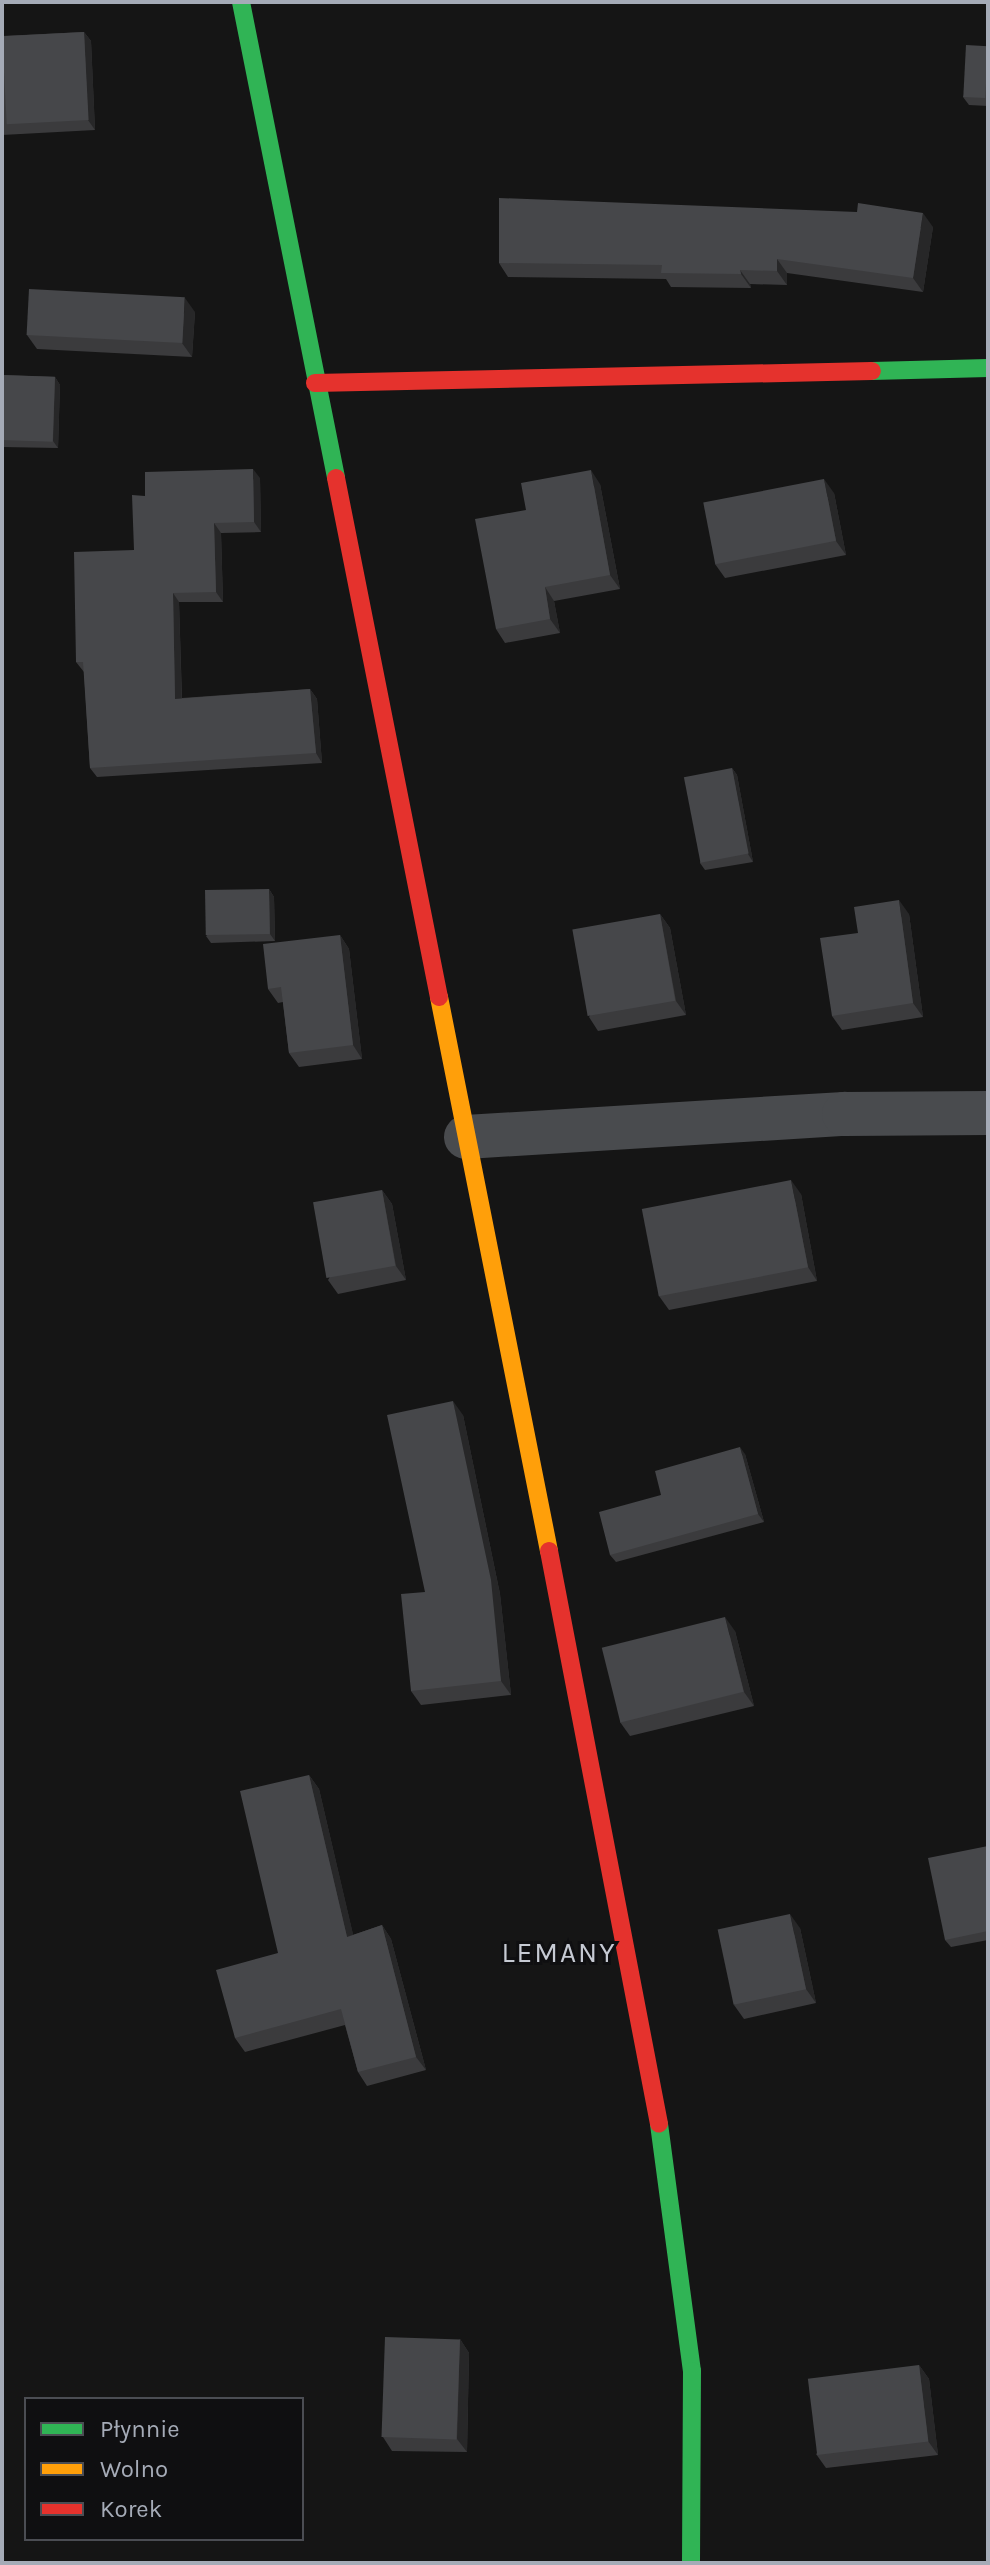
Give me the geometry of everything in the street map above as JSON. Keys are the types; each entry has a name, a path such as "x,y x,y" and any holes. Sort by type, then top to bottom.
{"main road":[{"path":"241,2 636,1990 668,2173 692,2371 691,2563"},
{"path":"315,383 988,368"}],"street":[{"path":"466,1137 844,1114 988,1113"}],"building":[{"path":"84,32 89,120 7,124 2,36"},
{"path":"966,45 988,46 985,98 963,97"},
{"path":"499,198 857,212 858,203 923,213 913,278 777,259 777,271 661,273 662,265 499,263"},
{"path":"29,289 185,297 182,343 27,335"},
{"path":"2,375 55,377 53,442 2,440"},
{"path":"253,469 254,522 214,523 216,592 173,593 175,699 310,689 316,753 90,768 83,662 76,662 74,552 134,550 132,495 145,496 145,472"},
{"path":"591,470 610,575 545,587 550,619 496,629 475,519 526,510 521,483"},
{"path":"824,479 836,541 715,564 703,502"},
{"path":"732,768 749,853 701,863 684,777"},
{"path":"269,889 270,934 206,935 205,890"},
{"path":"899,900 913,1003 832,1016 820,938 858,933 854,907"},
{"path":"660,914 675,1001 588,1016 572,929"},
{"path":"340,935 353,1045 289,1053 281,987 268,989 263,944"},
{"path":"791,1180 808,1267 659,1296 642,1209"},
{"path":"382,1190 395,1266 326,1278 313,1202"},
{"path":"453,1401 491,1580 501,1681 411,1691 401,1594 425,1592 387,1415"},
{"path":"740,1447 758,1514 610,1555 599,1512 661,1495 655,1471"},
{"path":"725,1617 744,1692 620,1722 602,1648"},
{"path":"309,1775 347,1937 382,1925 416,2057 358,2072 341,2009 235,2038 216,1970 278,1953 240,1791"},
{"path":"988,1846 988,1931 945,1940 928,1858"},
{"path":"790,1914 806,1989 734,2005 718,1929"},
{"path":"385,2337 460,2340 456,2440 382,2437"},
{"path":"919,2365 928,2441 817,2455 808,2379"}],"traffic: fast":[{"path":"241,2 336,478"},
{"path":"872,371 988,368"},
{"path":"659,2124 692,2371 691,2563"}],"traffic: slow":[{"path":"439,997 549,1551"}],"traffic: jam":[{"path":"315,383 872,371"},
{"path":"336,478 439,997"},
{"path":"549,1551 659,2124"}],"district":[{"name":"LEMANY","path":"559,1953"}]}
